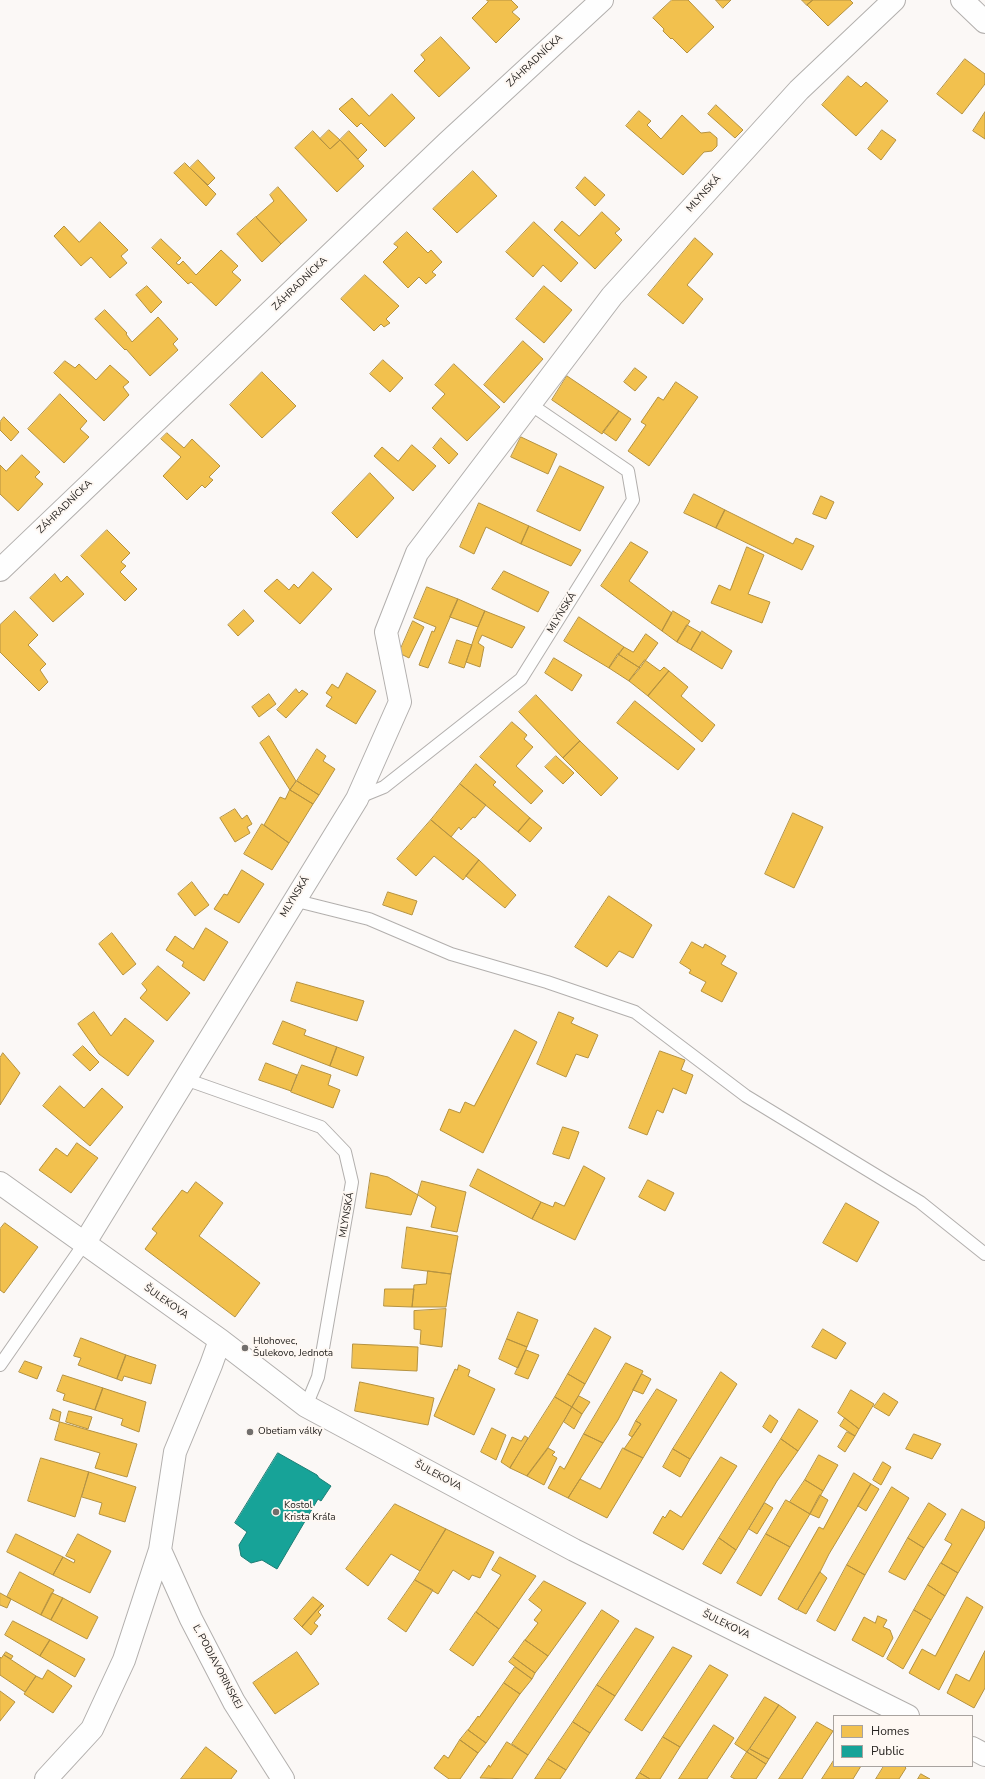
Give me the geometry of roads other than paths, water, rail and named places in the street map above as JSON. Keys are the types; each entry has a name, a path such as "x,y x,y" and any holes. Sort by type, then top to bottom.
{"street":[{"name":"ZÁHRADNÍCKA","path":"0,570 448,142 602,0"},
{"name":"MLYNSKÁ","path":"84,1244 293,900 357,799 400,702 386,632 418,553 617,290 799,90 894,0"},
{"path":"962,0 985,22"},
{"name":"ŠULEKOVA","path":"0,1183 220,1340 306,1406 574,1550 906,1715"},
{"path":"46,1779 92,1729 124,1660 160,1550 175,1452 220,1340"},
{"name":"Ľ. PODJAVORINSKEJ","path":"160,1550 192,1619 234,1702 283,1779"},
{"path":"973,1748 985,1754"}],"lane":[{"name":"MLYNSKÁ","path":"357,799 384,787 521,679 633,500 628,471 530,404"},
{"path":"293,900 369,919 451,954 547,982 635,1012 746,1096 920,1202 985,1254"},
{"name":"MLYNSKÁ","path":"185,1079 321,1127 345,1152 352,1182 318,1377 306,1406"},
{"path":"0,1365 84,1244"}],"place":[{"name":"Hlohovec, Šulekovo, Jednota","path":"245,1348"},
{"name":"Obetiam války","path":"250,1432"},
{"name":"Kostol Krista Kráľa","path":"276,1512"}]}
